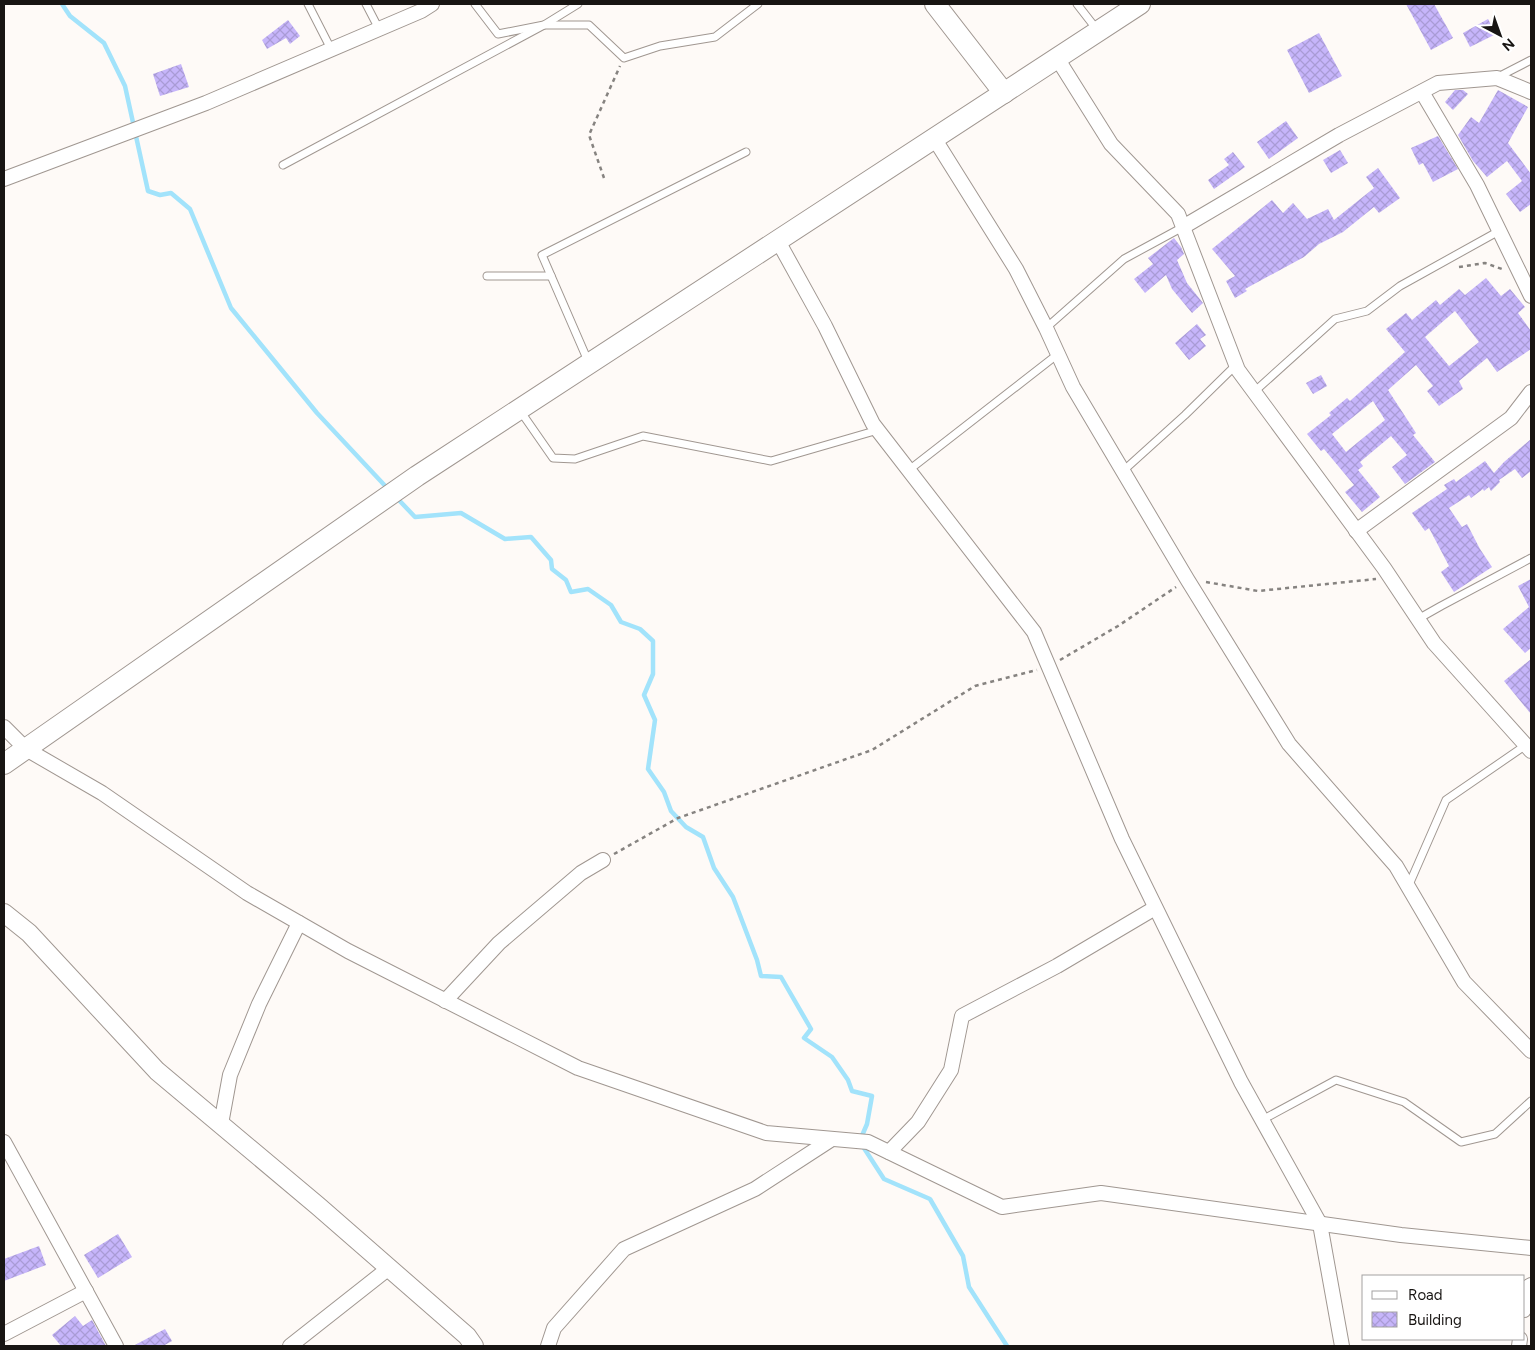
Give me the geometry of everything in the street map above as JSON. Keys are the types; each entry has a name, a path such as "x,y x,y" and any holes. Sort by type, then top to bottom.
{"main road":[{"path":"935,4 1004,93"},
{"path":"4,764 417,476 1140,4"}],"street":[{"path":"4,179 165,119 421,11 432,4"},
{"path":"1057,58 1111,144 1178,214 1236,365 1254,392 1390,578 1434,643 1529,748"},
{"path":"1183,226 1339,135 1438,84 1497,78 1531,92"},
{"path":"1422,92 1477,185 1531,296"},
{"path":"934,138 1016,269 1073,387 1288,744 1396,866 1464,982 1531,1051"},
{"path":"778,241 825,326 873,424 1034,632 1122,839 1241,1082 1320,1224 1342,1346"},
{"path":"1356,531 1511,418 1531,392"},
{"path":"4,727 26,749 102,793 247,893 348,952 578,1068 766,1133 868,1142 1002,1207 1101,1193 1401,1235 1531,1248"},
{"path":"446,1000 499,943 581,873 603,860"},
{"path":"889,1152 918,1122 951,1070 962,1016 1057,966 1156,908"},
{"path":"4,914 29,933 157,1071 318,1206 467,1336 474,1346"},
{"path":"220,1124 230,1075 258,1004 298,923"},
{"path":"548,1346 554,1328 624,1249 755,1189 832,1138"},
{"path":"4,1142 116,1346"},
{"path":"290,1346 389,1268"},
{"path":"1525,1299 1526,1288 1531,1285"},
{"path":"4,1334 86,1291"}],"lane":[{"path":"308,4 331,49"},
{"path":"366,4 379,29"},
{"path":"475,4 498,34 544,25 590,25 624,58 660,46 715,37 758,4"},
{"path":"283,165 544,25 578,4"},
{"path":"1077,4 1098,31"},
{"path":"1497,78 1531,60"},
{"path":"589,364 542,255 746,152"},
{"path":"1046,328 1124,259 1183,226"},
{"path":"1254,392 1335,319 1367,311 1400,286 1499,231"},
{"path":"487,276 551,276"},
{"path":"909,470 1058,354"},
{"path":"1123,472 1236,365"},
{"path":"519,409 553,458 575,459 643,436 771,462 878,430"},
{"path":"1418,619 1531,558"},
{"path":"1408,887 1446,800 1529,748"},
{"path":"1262,1120 1336,1080 1404,1102 1461,1142 1495,1134 1531,1101"}],"path":[{"path":"604,178 589,135 624,58"},
{"path":"1456,267 1485,263 1522,276"},
{"path":"603,860 678,818 872,750 975,686 1049,667 1118,626 1187,579 1258,591 1390,578"}],"building":[{"path":"1406,4 1434,4 1453,38 1431,50"},
{"path":"1488,19 1496,34 1470,47 1463,33"},
{"path":"288,20 300,36 290,44 286,38 267,49 262,40"},
{"path":"1319,33 1342,76 1309,93 1287,50"},
{"path":"181,64 189,87 160,96 153,74"},
{"path":"1455,90 1463,90 1468,94 1453,110 1445,102"},
{"path":"1498,90 1528,107 1508,143 1531,174 1531,204 1520,212 1506,194 1522,181 1507,161 1487,177 1473,161 1458,135 1471,117 1479,123"},
{"path":"1286,121 1298,138 1269,159 1257,142"},
{"path":"1438,136 1458,169 1433,182 1423,163 1419,165 1411,148"},
{"path":"1340,150 1348,163 1331,173 1323,160"},
{"path":"1233,152 1245,167 1214,189 1208,180 1229,165 1224,159"},
{"path":"1378,168 1400,198 1379,213 1374,207 1343,232 1319,244 1304,257 1245,289 1247,291 1235,298 1226,281 1235,276 1212,249 1272,200 1283,213 1293,203 1307,219 1328,209 1334,220 1374,188 1366,177"},
{"path":"1174,238 1184,254 1177,260 1187,283 1203,303 1192,313 1172,289 1166,275 1145,293 1134,279 1153,264 1148,258"},
{"path":"1486,278 1501,296 1510,289 1525,307 1518,313 1531,331 1531,349 1497,372 1487,358 1459,381 1463,389 1439,406 1427,391 1433,386 1416,365 1388,390 1416,433 1413,435 1435,462 1405,484 1392,467 1407,455 1391,436 1360,462 1363,466 1358,470 1380,497 1362,512 1345,492 1354,485 1324,449 1321,451 1307,434 1331,415 1329,413 1347,398 1350,401 1405,352 1386,329 1406,313 1412,320 1436,300 1440,305 1459,289 1465,295","holes":["1455,311 1479,342 1449,366 1425,337","1373,401 1385,420 1346,452 1332,434"]},
{"path":"1197,324 1206,335 1200,339 1206,346 1189,360 1175,343"},
{"path":"1321,375 1327,386 1313,394 1306,383"},
{"path":"1531,439 1531,471 1522,478 1515,469 1499,480 1500,482 1491,491 1489,487 1484,491 1483,489 1471,498 1469,495 1449,508 1462,527 1467,524 1492,567 1454,592 1441,572 1449,566 1429,528 1425,531 1412,513 1447,489 1444,485 1454,479 1456,482 1485,461 1494,473"},
{"path":"1531,579 1531,648 1525,653 1503,629 1529,607 1518,586"},
{"path":"1531,659 1531,714 1504,681"},
{"path":"118,1234 132,1257 98,1278 84,1255"},
{"path":"39,1246 46,1265 4,1281 4,1259"},
{"path":"75,1316 83,1326 92,1320 106,1346 61,1346 52,1335"},
{"path":"165,1329 172,1341 163,1346 133,1346"}],"waterway":[{"path":"62,4 70,16 104,43 125,86 148,191 160,195 171,193 190,209 231,308 317,413 389,490"},
{"path":"396,497 415,517 461,513 505,539 531,537 551,560 552,569 566,580 571,592 588,589 611,605 621,622 640,629 653,641 653,674 644,695 655,720 648,769 664,792 671,811 686,827 703,837 714,868 733,897 757,960 761,976 781,977 811,1029 804,1038 832,1057 848,1080 852,1091 872,1096 867,1124 861,1138"},
{"path":"862,1145 884,1179 930,1199 963,1256 969,1287 1007,1346"}]}
